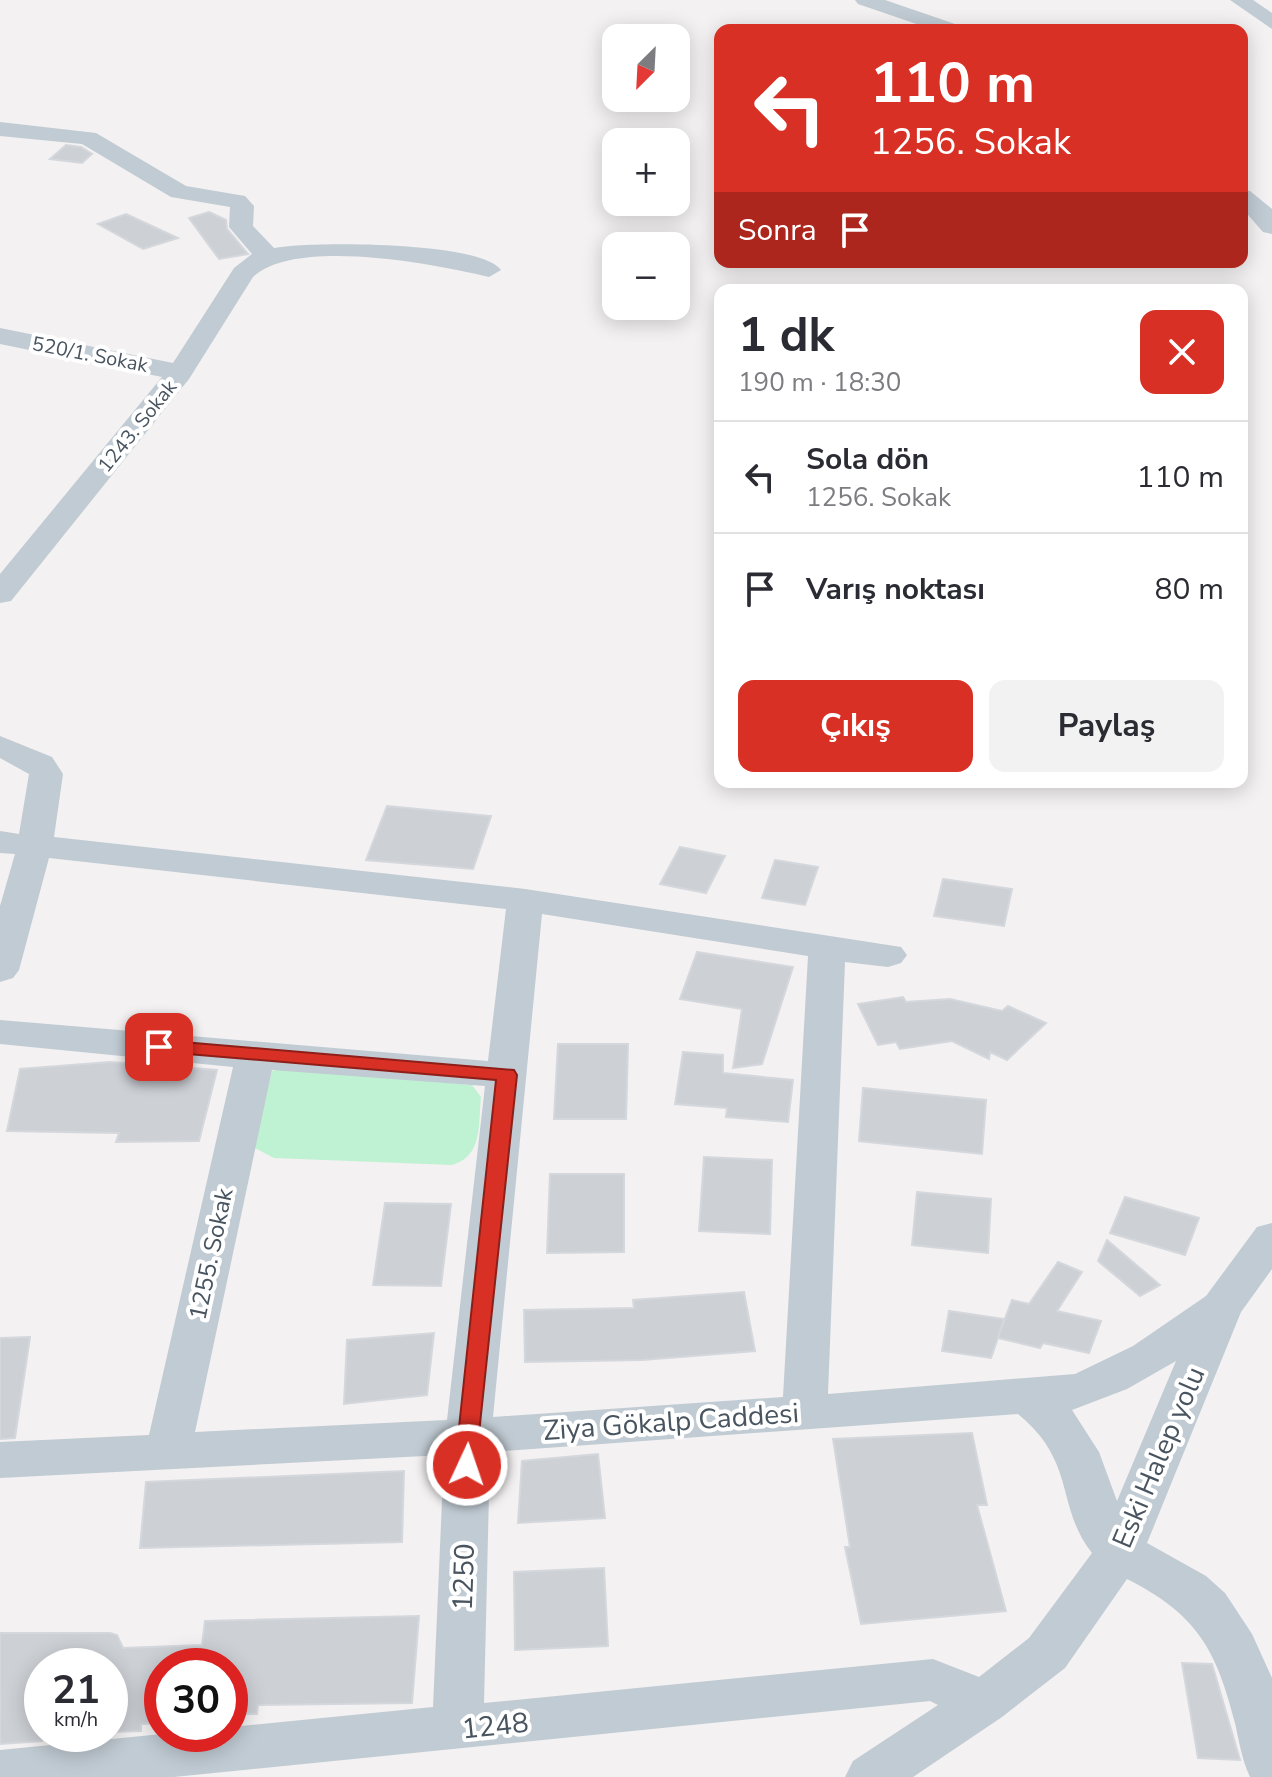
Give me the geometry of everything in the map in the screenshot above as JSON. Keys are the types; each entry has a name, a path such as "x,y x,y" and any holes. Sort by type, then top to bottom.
{"street":[{"path":"865,0 936,24"},
{"path":"1240,0 1272,23"},
{"path":"0,129 88,138 183,193 237,201 242,206 241,227 268,256 408,254 489,270"},
{"path":"1248,201 1264,214 1272,227"},
{"name":"1243. Sokak","path":"0,594 180,373 243,273 268,256"},
{"name":"520/1. Sokak","path":"0,336 180,373"},
{"path":"0,746 40,764 46,774 18,844 0,970"},
{"path":"18,844 525,900 888,955"},
{"name":"1250","path":"458,1729 468,1436 525,900"},
{"path":"805,1411 827,948"},
{"path":"0,1032 507,1075"},
{"name":"1255. Sokak","path":"168,1452 255,1056"},
{"name":"Eski Halep yolu","path":"871,1777 984,1702 1047,1653 1120,1551 1221,1307 1272,1238"},
{"name":"Ziya Gökalp Caddesi","path":"0,1460 468,1436 1068,1394 1106,1381 1151,1359 1221,1307"},
{"path":"1025,1395 1058,1420 1078,1452 1104,1536 1120,1551 1190,1591 1225,1630 1250,1689 1272,1769"},
{"name":"1248","path":"0,1772 933,1680 984,1702"}],"green space":[{"path":"283,1069 472,1085 481,1097 474,1147 462,1161 452,1165 274,1158 253,1147 272,1071"}],"building":[{"path":"66,145 81,147 92,154 82,163 50,159"},
{"path":"209,212 226,220 227,229 248,254 219,259 189,218"},
{"path":"126,214 178,238 143,249 98,224"},
{"path":"387,806 491,816 473,869 366,860"},
{"path":"680,847 725,856 706,893 660,884"},
{"path":"775,860 818,867 805,905 762,898"},
{"path":"943,879 1012,889 1004,926 934,916"},
{"path":"697,952 793,967 762,1064 733,1068 742,1009 680,999"},
{"path":"903,997 906,1002 950,999 1002,1011 1008,1006 1046,1023 1007,1060 990,1052 989,1059 952,1041 900,1049 896,1042 878,1045 858,1004"},
{"path":"558,1044 628,1044 626,1119 554,1119"},
{"path":"683,1052 723,1055 723,1073 793,1080 788,1122 726,1117 727,1108 675,1104"},
{"path":"110,1062 217,1070 199,1141 116,1142 119,1133 7,1131 20,1069"},
{"path":"863,1088 986,1100 982,1154 859,1141"},
{"path":"704,1157 772,1160 770,1234 699,1231"},
{"path":"550,1174 624,1174 624,1252 547,1253"},
{"path":"917,1192 991,1199 988,1253 912,1245"},
{"path":"1125,1197 1199,1218 1185,1255 1110,1233"},
{"path":"385,1203 451,1204 441,1286 373,1285"},
{"path":"1107,1240 1160,1285 1140,1296 1098,1261"},
{"path":"1058,1262 1082,1272 1057,1311 1101,1321 1089,1353 1043,1343 1040,1348 998,1338 991,1358 942,1351 949,1311 1004,1319 998,1337 1012,1300 1029,1304"},
{"path":"744,1292 755,1351 642,1360 525,1362 524,1310 634,1308 633,1300"},
{"path":"434,1333 427,1395 344,1404 347,1340"},
{"path":"30,1337 15,1438 0,1439 0,1338"},
{"path":"972,1433 987,1505 977,1505 1006,1611 861,1624 845,1547 850,1547 833,1439"},
{"path":"598,1454 605,1518 518,1523 522,1461"},
{"path":"404,1471 402,1542 140,1548 146,1482"},
{"path":"604,1568 608,1646 515,1650 514,1572"},
{"path":"419,1616 412,1703 258,1705 257,1714 248,1714 248,1648 144,1648 144,1724 141,1724 141,1731 128,1731 128,1648 123,1648 202,1645 205,1621"},
{"path":"0,1633 117,1635 123,1648 24,1648 24,1742 0,1744"},
{"path":"1182,1663 1212,1664 1240,1760 1198,1758"}],"route":[{"path":"159,1047 507,1075 467,1465"}]}
